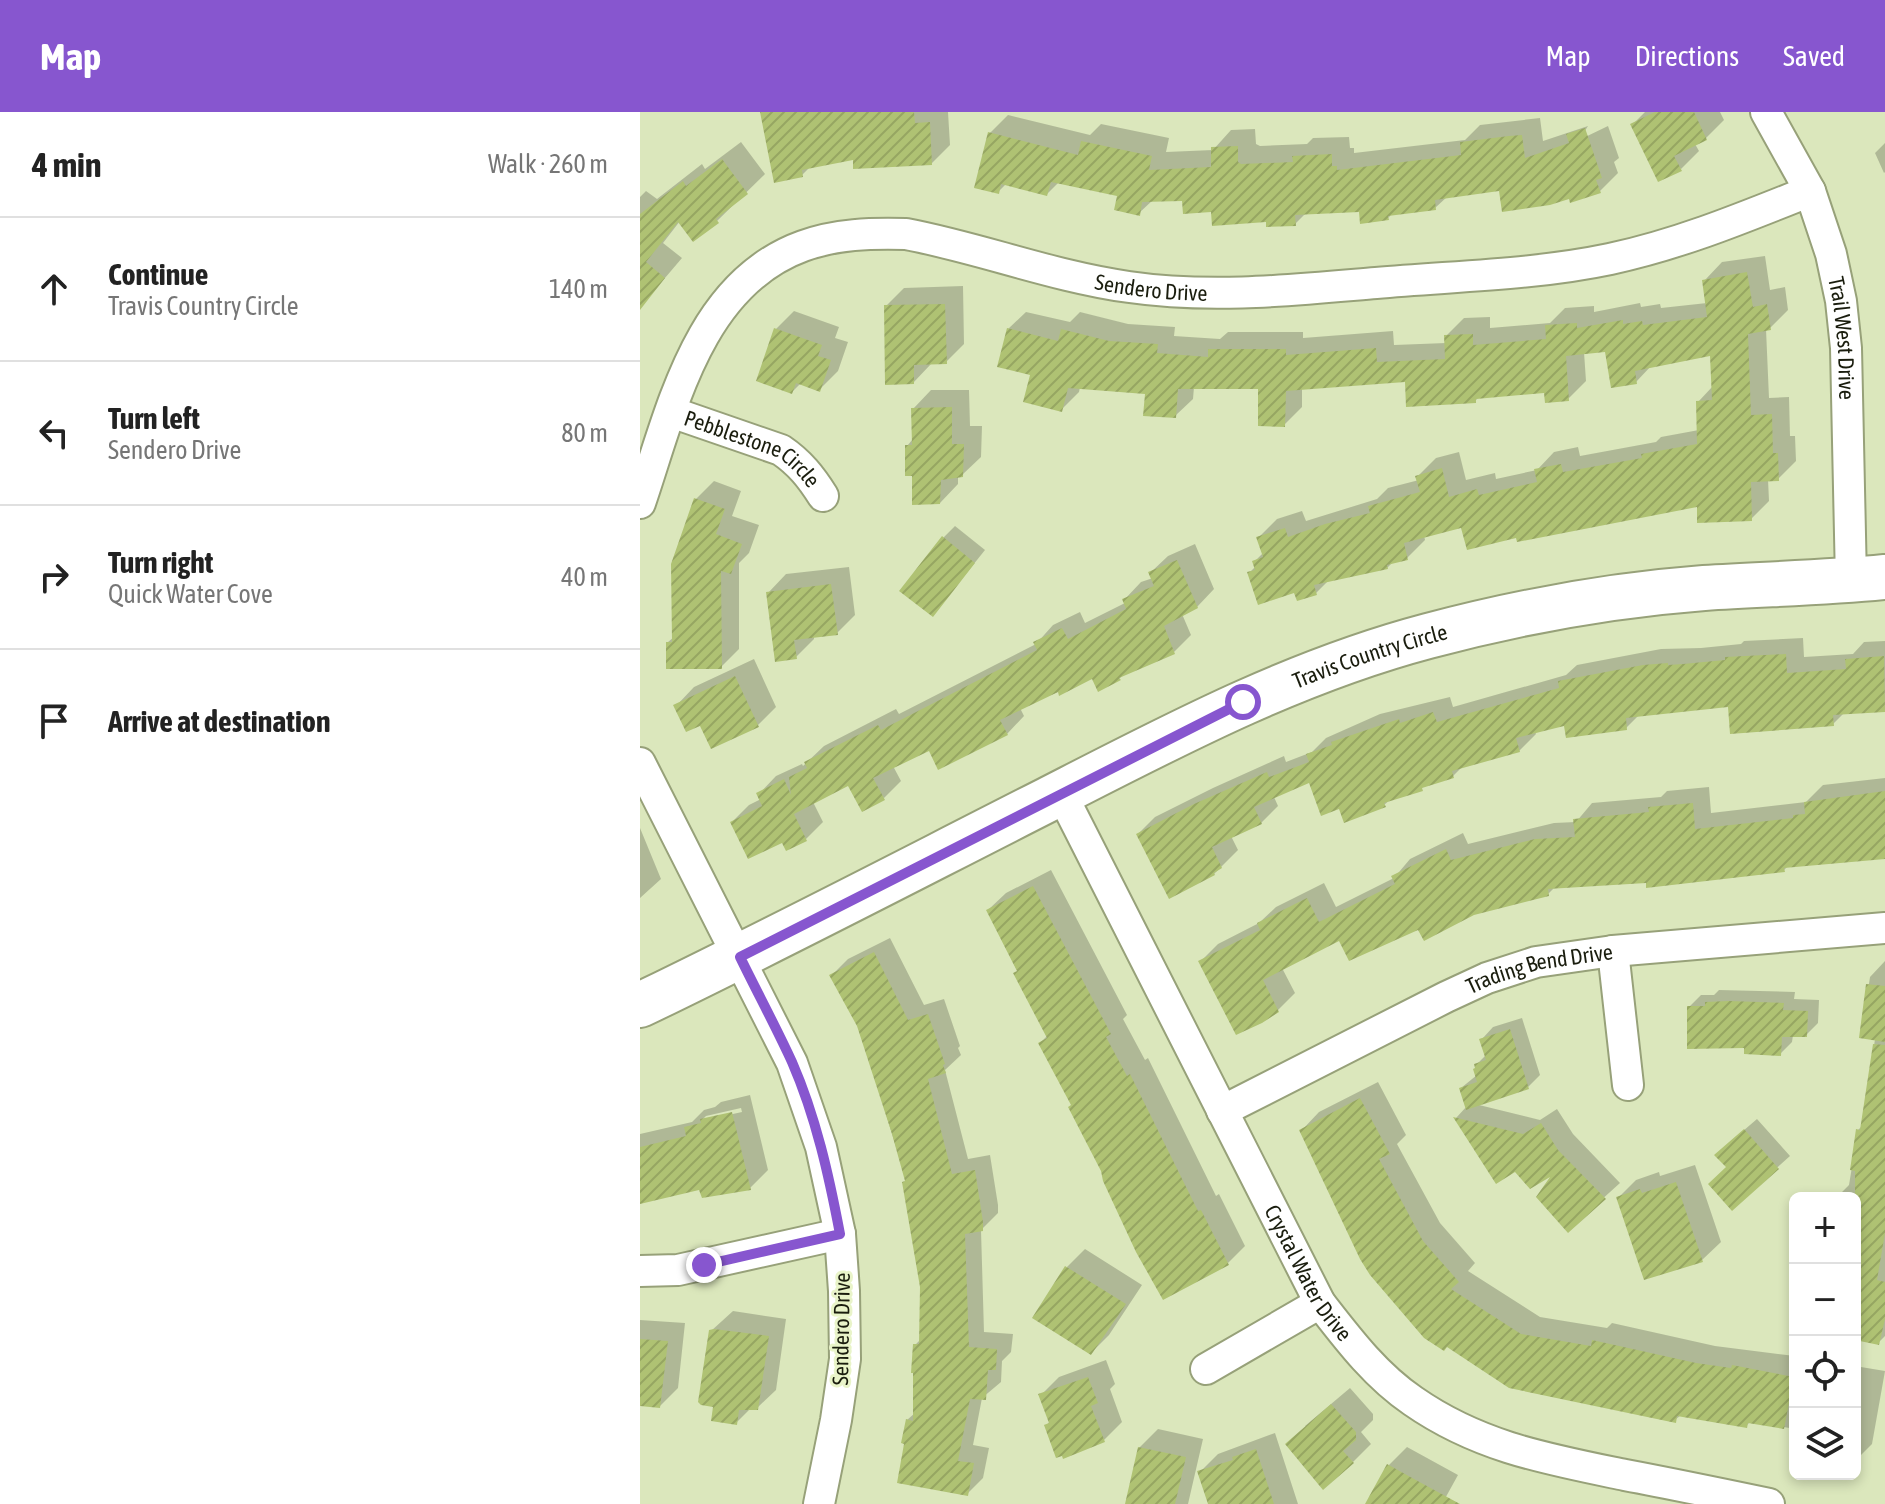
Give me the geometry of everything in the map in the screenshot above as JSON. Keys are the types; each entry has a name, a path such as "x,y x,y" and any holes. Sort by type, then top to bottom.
{"street":[{"name":"Trail West Drive","path":"1766,112 1810,191 1831,254 1841,301 1868,579"},
{"name":"Sendero Drive","path":"640,503 671,412 711,320 753,274 802,246 824,240 874,233 906,234 1109,284 1155,290 1259,293 1523,271 1609,259 1715,228 1810,191"},
{"name":"Pebblestone Circle","path":"671,412 781,450 797,460 823,496"},
{"name":"Travis Country Circle","path":"640,1005 1243,702 1369,653 1508,616 1619,597 1703,588 1868,579"},
{"name":"Sendero Drive","path":"640,763 792,1063 824,1161 840,1234 845,1359 819,1504"},
{"name":"Crystal Water Drive","path":"1061,793 1320,1303 1376,1370 1411,1399 1451,1425 1492,1444 1541,1458 1769,1504"},
{"name":"Trading Bend Drive","path":"1222,1111 1487,978 1536,962 1613,951 1885,928"},
{"path":"1613,951 1628,1085"},
{"path":"640,1271 691,1268 840,1234"},
{"path":"1206,1369 1320,1303"}],"building":[{"path":"760,112 914,112 915,123 930,122 932,165 853,169 853,160 802,170 803,177 774,183"},
{"path":"1655,112 1694,112 1707,140 1674,156 1682,171 1658,182 1630,124"},
{"path":"1585,128 1602,178 1596,180 1601,193 1570,203 1569,199 1502,212 1499,191 1435,200 1436,210 1388,216 1389,220 1360,224 1359,212 1295,215 1296,226 1266,227 1266,222 1212,226 1211,212 1183,214 1182,201 1142,202 1140,216 1114,210 1117,196 1051,182 1047,196 1001,184 999,194 974,188 988,132 1078,155 1081,141 1152,156 1149,170 1211,167 1211,147 1238,146 1238,162 1241,164 1293,162 1292,156 1332,154 1332,166 1337,166 1337,170 1461,155 1460,142 1522,135 1525,158 1569,143 1566,134"},
{"path":"722,159 748,194 716,219 719,223 693,242 678,222 646,262 665,278 640,310 640,214 683,181 686,186"},
{"path":"1747,272 1753,307 1767,304 1771,330 1748,334 1751,415 1772,414 1773,453 1778,453 1779,481 1751,482 1752,521 1697,523 1697,507 1517,542 1516,538 1467,550 1461,528 1404,543 1408,560 1387,565 1388,569 1314,585 1317,595 1297,601 1294,593 1258,605 1247,572 1255,570 1252,561 1263,557 1256,537 1285,528 1288,537 1370,513 1368,506 1420,492 1415,476 1442,468 1449,497 1477,489 1479,495 1537,482 1534,469 1561,464 1563,472 1642,458 1641,454 1697,444 1696,401 1712,400 1710,356 1635,371 1637,384 1611,388 1605,352 1566,356 1569,401 1545,403 1544,393 1476,399 1476,403 1406,407 1405,382 1286,391 1285,427 1258,426 1258,389 1178,389 1176,418 1143,416 1145,394 1068,388 1062,412 1023,402 1030,375 997,367 1007,328 1058,341 1061,329 1109,341 1158,344 1157,353 1208,357 1208,349 1286,349 1286,355 1376,348 1377,362 1445,359 1444,335 1473,334 1473,345 1546,339 1545,325 1577,323 1577,328 1623,320 1623,324 1642,321 1643,325 1707,317 1702,280"},
{"path":"945,304 947,364 914,365 914,384 885,385 884,305"},
{"path":"774,328 822,345 818,356 831,360 820,392 796,383 792,394 756,381"},
{"path":"952,407 952,444 964,444 963,477 941,480 940,504 912,505 912,476 905,476 905,445 912,445 911,408"},
{"path":"694,498 725,509 716,534 742,544 731,574 721,571 722,669 666,669 666,642 672,642 671,564"},
{"path":"942,536 975,563 933,617 899,591"},
{"path":"1177,560 1198,608 1164,626 1175,654 1119,678 1121,680 1098,692 1092,679 1000,720 1008,735 938,770 929,751 873,778 885,800 862,812 848,786 794,814 807,841 786,851 782,843 748,859 730,822 762,806 756,793 784,779 791,795 789,777 807,768 804,762 878,725 881,730 1037,650 1033,642 1062,628 1068,639 1126,609 1122,599 1154,586 1148,572"},
{"path":"831,584 838,635 794,640 797,659 775,662 766,592"},
{"path":"1786,654 1787,673 1846,669 1845,659 1884,656 1885,712 1833,715 1834,726 1730,734 1728,707 1626,718 1627,730 1566,738 1564,726 1516,738 1520,752 1452,771 1454,778 1384,803 1386,807 1344,823 1339,809 1321,816 1309,783 1254,807 1262,824 1212,847 1222,868 1215,875 1169,899 1136,834 1267,772 1269,777 1309,762 1306,754 1332,745 1331,742 1399,719 1400,723 1433,712 1437,722 1559,688 1558,681 1643,665"},
{"path":"735,676 759,727 711,749 700,726 686,732 673,705"},
{"path":"1885,791 1885,859 1784,868 1785,872 1646,888 1646,883 1548,889 1549,896 1474,915 1424,941 1418,930 1349,961 1339,941 1263,980 1279,1012 1236,1035 1198,961 1260,930 1257,923 1307,898 1319,922 1395,884 1391,876 1446,849 1451,860 1535,839 1575,837 1573,819 1649,812 1648,807 1693,803 1695,829 1793,818 1793,815 1805,814 1804,802"},
{"path":"1033,886 1111,1034 1106,1037 1127,1076 1130,1074 1198,1211 1201,1210 1229,1265 1163,1300 1136,1252 1101,1171 1068,1107 1071,1105 1038,1043 1047,1038 1013,973 1017,971 986,910"},
{"path":"874,952 908,1020 928,1014 946,1073 928,1079 952,1174 975,1170 983,1231 965,1234 969,1347 997,1349 996,1370 988,1370 986,1400 970,1399 958,1461 974,1463 968,1496 897,1483 906,1419 913,1421 911,1373 913,1344 919,1344 920,1287 902,1182 905,1181 892,1134 857,1026 829,975"},
{"path":"1866,984 1885,986 1885,1042 1859,1038"},
{"path":"1729,1001 1784,1003 1783,1010 1808,1011 1807,1037 1782,1037 1781,1056 1744,1054 1744,1048 1687,1049 1687,1006"},
{"path":"1510,1029 1529,1089 1466,1110 1459,1088 1477,1082 1474,1064 1486,1060 1479,1039"},
{"path":"1873,1044 1885,1045 1885,1233 1877,1280 1885,1282 1885,1319 1879,1345 1861,1341 1861,1192 1855,1192 1855,1171 1850,1170 1856,1129 1860,1130"},
{"path":"1360,1098 1390,1154 1379,1159 1423,1241 1459,1282 1451,1289 1521,1334 1591,1346 1592,1340 1696,1363 1731,1368 1732,1365 1789,1376 1789,1403 1784,1429 1748,1423 1747,1428 1677,1416 1676,1423 1509,1388 1447,1347 1444,1351 1424,1338 1370,1275 1299,1130"},
{"path":"732,1112 751,1190 702,1198 699,1190 640,1204 640,1147 686,1136 684,1127 701,1123 700,1119"},
{"path":"1453,1117 1523,1134 1541,1123 1558,1150 1606,1199 1568,1233 1536,1197 1550,1177 1530,1189 1515,1172 1496,1184"},
{"path":"1744,1129 1779,1169 1732,1211 1708,1184 1726,1167 1714,1155"},
{"path":"1676,1182 1703,1262 1644,1280 1616,1197 1640,1189 1642,1193"},
{"path":"1065,1266 1126,1304 1091,1355 1032,1318"},
{"path":"709,1330 769,1336 758,1410 739,1410 737,1425 711,1421 713,1407 698,1402"},
{"path":"640,1339 668,1341 660,1408 640,1406"},
{"path":"1088,1377 1098,1403 1091,1406 1105,1442 1063,1459 1062,1456 1056,1458 1044,1425 1049,1423 1038,1394"},
{"path":"1331,1404 1356,1432 1356,1440 1343,1451 1354,1463 1323,1490 1285,1444"},
{"path":"1138,1447 1186,1457 1175,1504 1125,1504"},
{"path":"1256,1449 1274,1504 1208,1504 1197,1471"},
{"path":"1387,1464 1414,1479 1460,1504 1365,1504"}],"route":[{"path":"704,1265 840,1234 809,1108 792,1063 740,957 1243,702"}]}
